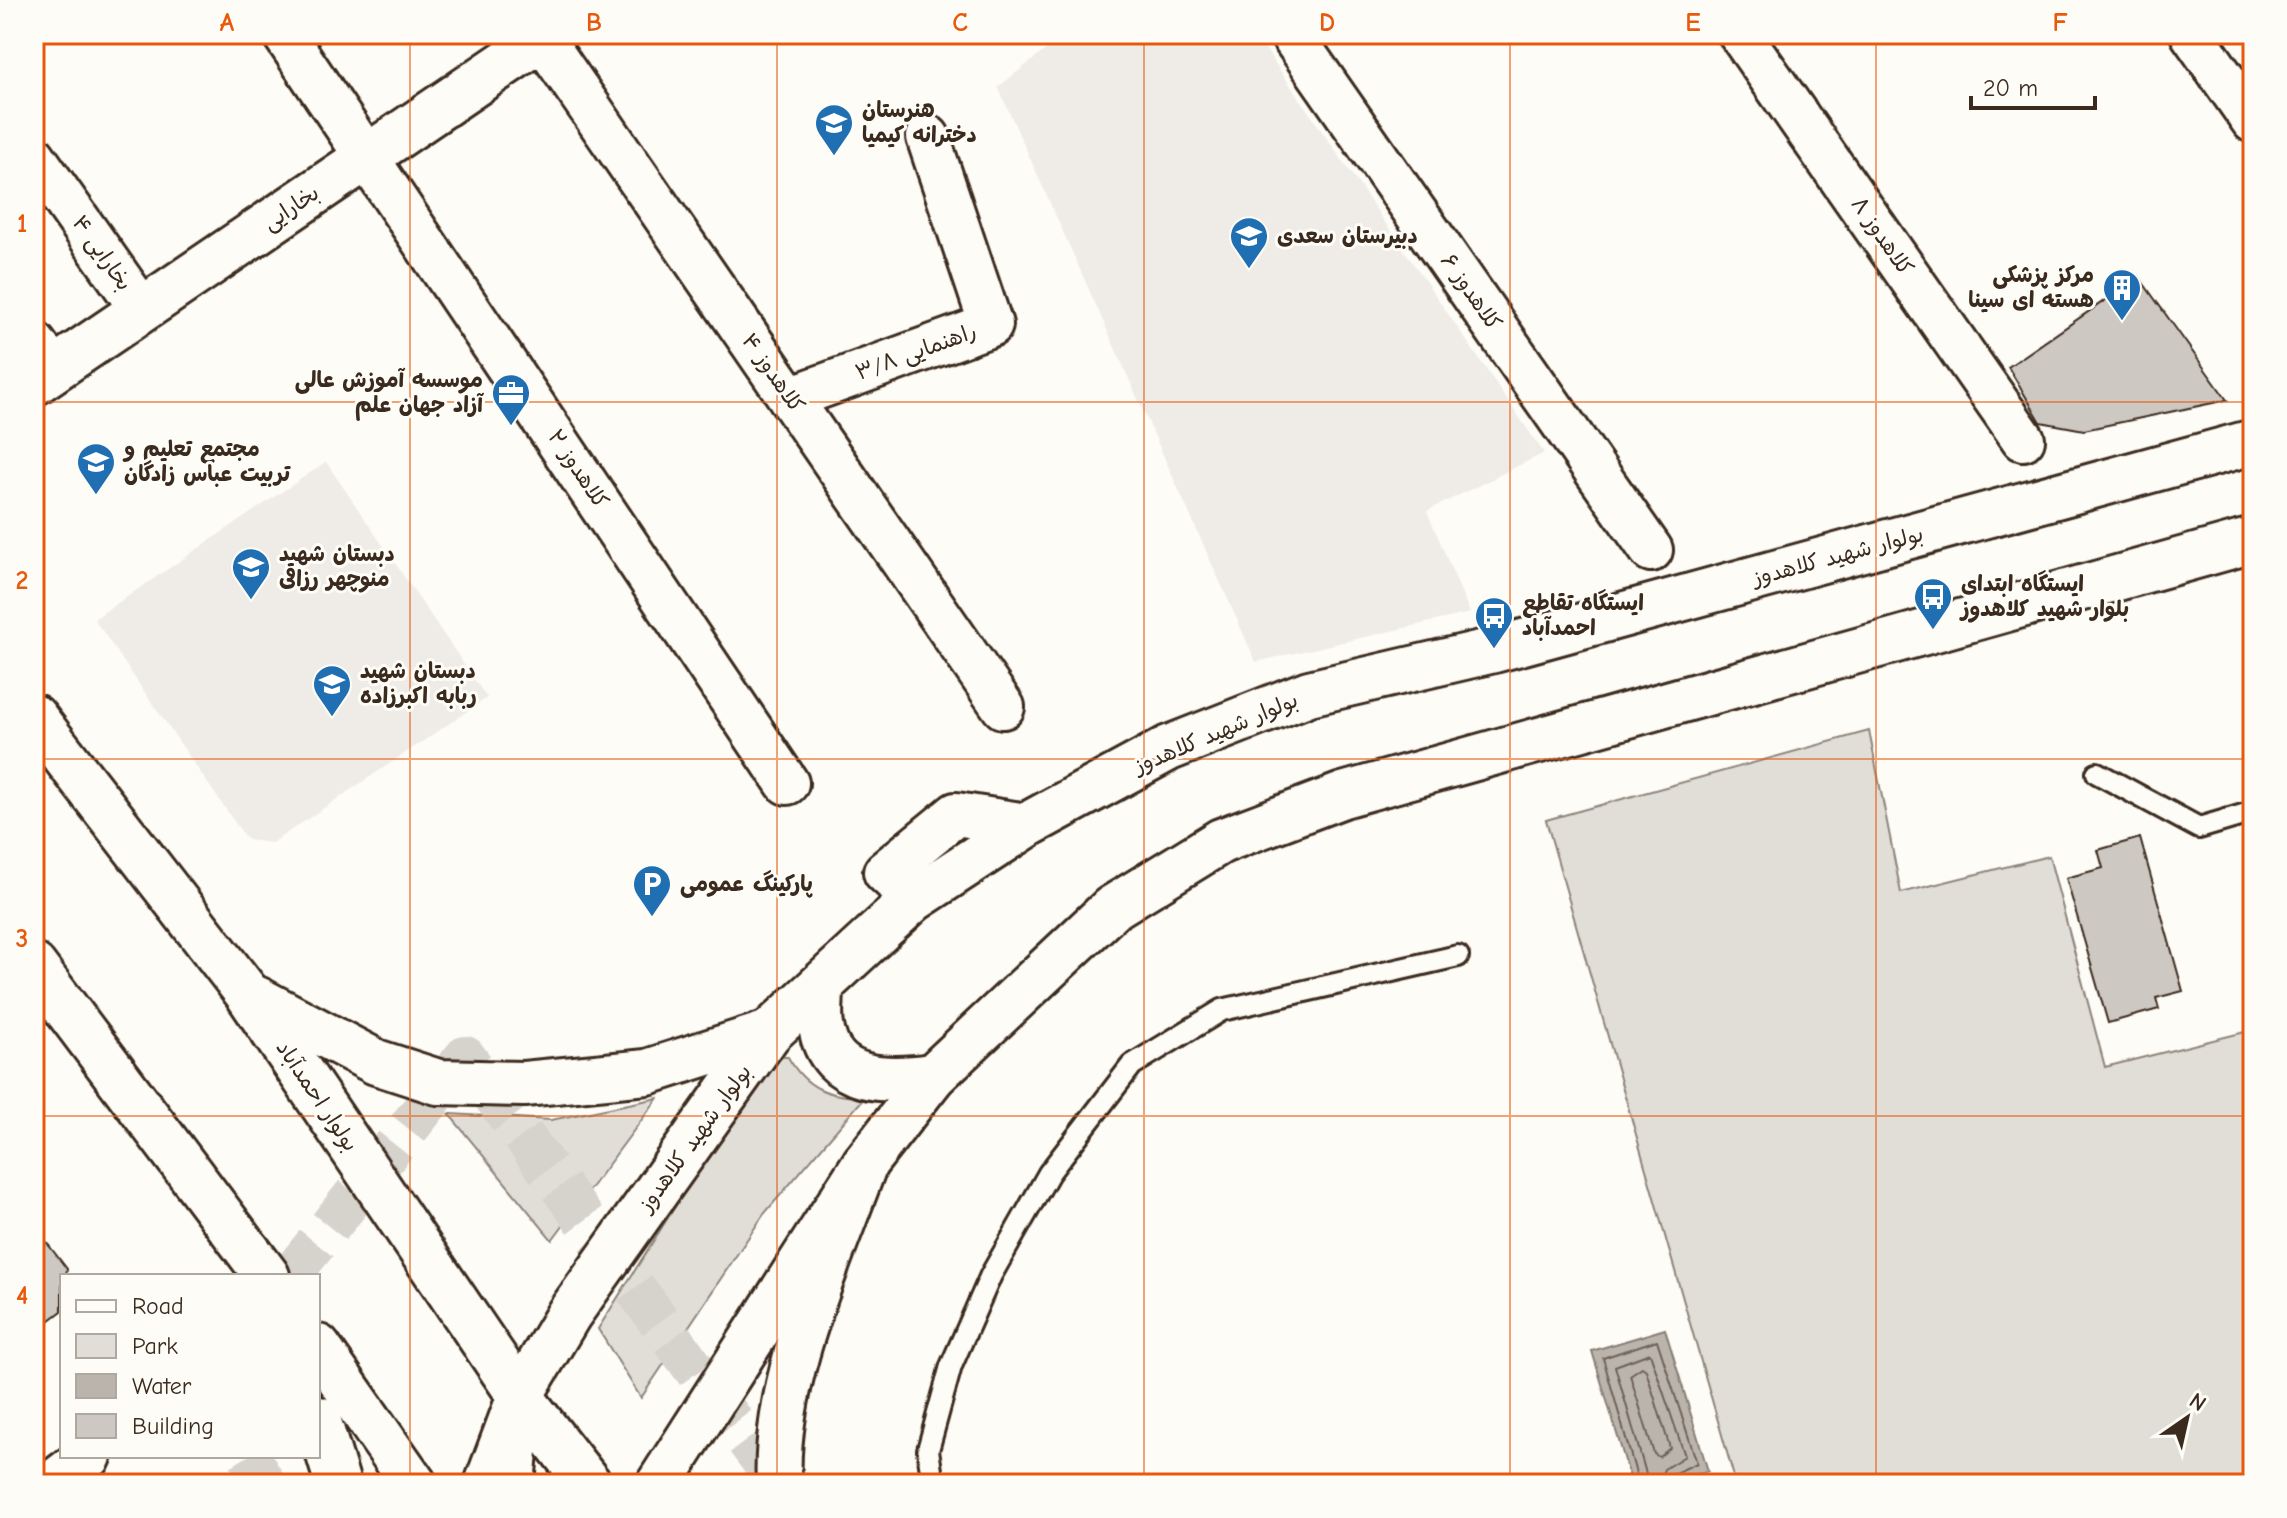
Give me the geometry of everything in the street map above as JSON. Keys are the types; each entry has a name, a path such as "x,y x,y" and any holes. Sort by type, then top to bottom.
{"main road":[{"name":"بخارایی","path":"41,365 142,310 543,35"},
{"name":"بولوار شهید کلاهدوز","path":"487,1484 520,1396 569,1314 769,1033 914,899 1027,825 1169,748 1309,693 1494,650 2253,442"},
{"path":"659,1484 865,1163 933,1076 1112,908 1221,841 1343,795 2253,540"},
{"name":"بولوار احمدآباد","path":"34,717 247,993 520,1396 589,1484"},
{"path":"34,966 265,1274"},
{"path":"821,988 821,1027 835,1058 858,1076 894,1081 933,1076"},
{"path":"247,993 376,1062 438,1082 524,1084 647,1072 769,1033"},
{"path":"779,1484 777,1446 800,1346 865,1163"},
{"path":"320,1350 414,1484"},
{"path":"512,1484 520,1396"},
{"path":"320,1426 338,1484"},
{"path":"52,1484 86,1458"}],"street":[{"name":"کلاهدوز ۲","path":"284,34 369,155 787,783"},
{"name":"کلاهدوز ۶","path":"1291,34 1651,550"},
{"name":"کلاهدوز ۸","path":"1740,34 2023,439"},
{"path":"2192,34 2253,121"},
{"name":"کلاهدوز ۴","path":"543,35 1003,707"},
{"name":"راهنمایی ۳/۸","path":"790,398 991,325 928,137"},
{"name":"بخارایی ۴","path":"34,157 142,310"}],"lane":[{"path":"2097,773 2199,828 2253,812"},
{"path":"933,1484 928,1450 951,1366 991,1275 1049,1173 1132,1065 1222,1010 1458,956"}],"shaded area":[{"name":"دبیرستان سعدی","path":"1066,34 1255,34 1544,453 1427,511 1470,613 1256,662 998,87"},
{"path":"326,462 487,698 272,843 247,840 94,619"}],"green space":[{"path":"1869,731 1901,893 2049,856 2105,1067 2253,1030 2253,1484 1736,1484 1546,820"},
{"path":"780,1057 788,1057 803,1077 820,1089 840,1095 865,1097 764,1214 641,1398 598,1329 725,1127"},
{"path":"658,1098 552,1240 449,1114 551,1120"}],"water":[{"path":"1665,1329 1708,1471 1665,1484 1632,1484 1592,1351"}],"building":[{"name":"مرکز پزشکی هسته ای سینا","path":"2139,277 2227,400 2084,430 2041,422 2008,367"},
{"path":"2140,838 2183,991 2156,998 2159,1009 2108,1023 2066,878 2103,868 2098,850"},
{"path":"34,1226 67,1269 66,1274 60,1274 60,1312 34,1332"}],"tunnel":[{"path":"292,1274 465,1057 779,1484"},
{"path":"249,1458 265,1484"}],"place":[{"name":"هنرستان دخترانه کیمیا","path":"834,157"},
{"name":"دبیرستان سعدی","path":"1249,270"},
{"name":"مرکز پزشکی هسته ای سینا","path":"2122,322"},
{"name":"موسسه آموزش عالی آزاد جهان علم","path":"511,427"},
{"name":"مجتمع تعلیم و تربیت عباس زادگان","path":"96,496"},
{"name":"دبستان شهید منوچهر رزاقی","path":"251,601"},
{"name":"ایستگاه ابتدای بلوار شهید کلاهدوز","path":"1933,631"},
{"name":"ایستگاه تقاطع احمدآباد","path":"1494,650"},
{"name":"دبستان شهید ربابه اکبرزاده","path":"332,718"},
{"name":"پارکینگ عمومی","path":"652,918"}]}
